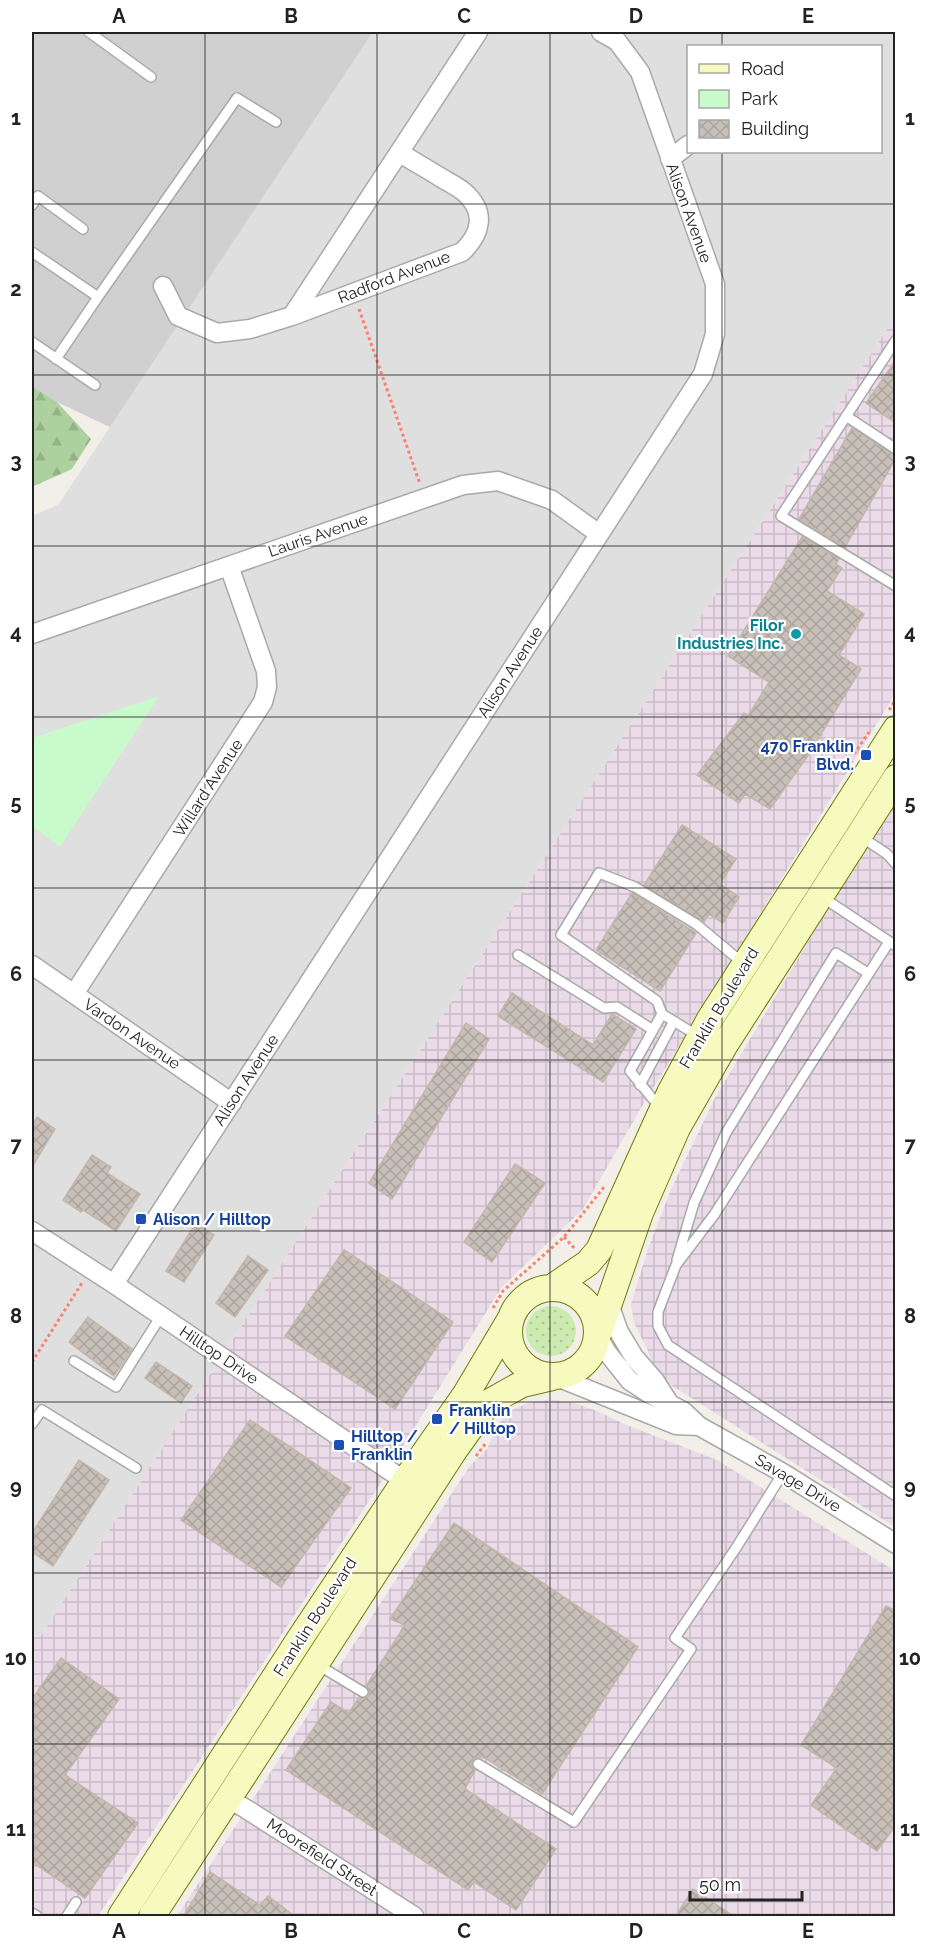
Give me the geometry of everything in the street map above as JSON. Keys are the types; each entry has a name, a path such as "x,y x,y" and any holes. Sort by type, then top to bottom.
{"main road":[{"name":"Franklin Boulevard","path":"553,1287 588,1263 598,1250 662,1110 700,1038 744,964 896,729"},
{"name":"Franklin Boulevard","path":"598,1334 640,1213 677,1128 724,1046 896,778"},
{"path":"553,1287 579,1296 589,1306 596,1319 598,1334 589,1358 580,1367 555,1377 530,1370 519,1360 512,1348 509,1334 510,1320 516,1307 538,1290 553,1287"},
{"name":"Franklin Boulevard","path":"121,1917 301,1637 466,1394 510,1320"},
{"name":"Franklin Boulevard","path":"152,1917 455,1449 488,1403 522,1384 555,1377"}],"street":[{"name":"Radford Avenue","path":"292,316 478,32"},
{"name":"Alison Avenue","path":"114,1284 703,374 715,334 715,284 640,72 617,42 601,32"},
{"path":"670,159 687,146"},
{"name":"Radford Avenue","path":"163,286 178,316 217,333 250,329 292,316 462,252 472,242 479,228 478,214 474,204 464,192 400,153"},
{"name":"Lauris Avenue","path":"32,634 463,485 498,481 552,500 599,534"},
{"name":"Willard Avenue","path":"74,994 263,702 267,687 266,671 229,566"},
{"name":"Vardon Avenue","path":"32,965 232,1103"},
{"name":"Hilltop Drive","path":"32,1231 405,1481"},
{"path":"609,1304 619,1332 634,1357 655,1381 670,1405"},
{"name":"Savage Drive","path":"598,1334 606,1351 630,1381 684,1411 699,1426 783,1473 896,1544"},
{"name":"Savage Drive","path":"555,1377 676,1425 699,1426"},
{"name":"Moorefield Street","path":"229,1800 414,1917"}],"lane":[{"path":"89,32 151,77"},
{"path":"56,359 237,98 276,122"},
{"path":"32,205 38,196 83,229"},
{"path":"32,252 98,297"},
{"path":"896,340 781,516 896,586"},
{"path":"32,342 95,385"},
{"path":"846,416 896,449"},
{"path":"859,835 887,854 896,864"},
{"path":"700,1038 662,1014 657,1001 561,935 599,873 635,887 696,924 744,964"},
{"path":"676,1265 714,1215 868,973 892,944 820,896"},
{"path":"868,973 836,953 726,1134 694,1203 676,1265 658,1312 658,1326 668,1345 896,1496"},
{"path":"518,955 604,1008 617,1007 653,1030"},
{"path":"662,1014 630,1071 662,1110"},
{"path":"640,1085 674,1022"},
{"path":"74,1361 116,1388 161,1316"},
{"path":"32,1424 42,1410 136,1468"},
{"path":"478,1764 574,1822 691,1649 675,1638 783,1473"},
{"path":"316,1664 363,1692"},
{"path":"67,1917 76,1902"},
{"path":"32,1912 37,1917"}],"path":[{"path":"353,293 425,498"},
{"path":"564,1237 580,1255"},
{"path":"32,1362 91,1269"},
{"path":"474,1457 480,1452 490,1435"}],"shaded area":[{"path":"32,32 373,32 110,427 57,402 32,386"},
{"path":"373,32 895,32 895,317 40,1637 32,1632 32,516 58,505"},
{"path":"895,317 895,694 641,1108 583,1209 501,1288 378,1487 98,1916 32,1916 32,1632 40,1637"},
{"path":"895,796 895,1527 663,1380 652,1365 648,1351 634,1323 631,1304 648,1249 672,1187 715,1098"},
{"path":"553,1400 571,1402 597,1411 624,1424 717,1460 895,1571 895,1916 177,1916 469,1467 487,1449 498,1424 514,1409 531,1402"}],"green space":[{"path":"32,386 57,402 91,439 72,469 32,487"},
{"path":"159,696 60,847 32,826 32,738"},
{"path":"551,1306 569,1313 576,1331 569,1349 551,1356 533,1349 526,1331 533,1313"}],"building":[{"path":"896,360 896,423 866,403"},
{"path":"852,428 896,458 845,547 799,519"},
{"name":"Filor Industries Inc.","path":"802,537 839,559 836,564 842,568 827,591 864,614 839,655 861,669 807,757 770,809 745,794 739,803 697,775 744,713 748,716 769,682 728,656"},
{"path":"682,825 736,859 720,884 739,897 723,923 709,914 704,922 644,885"},
{"path":"632,893 696,933 660,991 596,950"},
{"path":"512,993 593,1045 612,1014 636,1029 603,1082 498,1016"},
{"path":"466,1023 489,1039 392,1199 369,1183"},
{"path":"37,1117 55,1129 32,1167 32,1126"},
{"path":"92,1155 111,1167 107,1173 140,1194 116,1231 63,1200"},
{"path":"515,1164 545,1183 492,1262 464,1242"},
{"path":"195,1224 214,1235 184,1282 166,1271"},
{"path":"344,1250 453,1322 395,1409 285,1336"},
{"path":"248,1256 268,1270 235,1317 216,1303"},
{"path":"88,1317 132,1349 114,1376 69,1342"},
{"path":"156,1362 192,1386 181,1403 145,1378"},
{"path":"250,1420 351,1488 281,1587 181,1520"},
{"path":"79,1460 109,1480 53,1566 32,1552 32,1533"},
{"path":"454,1523 638,1647 542,1794 482,1756 472,1761 472,1767 475,1770 465,1789 556,1849 516,1910 474,1882 468,1890 286,1770 331,1702 349,1713 359,1697 363,1699 368,1696 370,1692 366,1686 405,1625 390,1619"},
{"path":"886,1606 896,1611 896,1825 877,1851 811,1805 837,1768 801,1745"},
{"path":"61,1658 119,1699 65,1775 138,1823 85,1898 32,1862 32,1699"},
{"path":"210,1872 260,1905 268,1896 296,1917 183,1917"},
{"path":"693,1889 735,1917 675,1917"}],"place":[{"name":"Filor Industries Inc.","path":"796,634"},
{"name":"470 Franklin Blvd.","path":"866,755"},
{"name":"Alison / Hilltop","path":"141,1219"},
{"name":"Franklin / Hilltop","path":"437,1419"},
{"name":"Hilltop / Franklin","path":"339,1445"}]}
